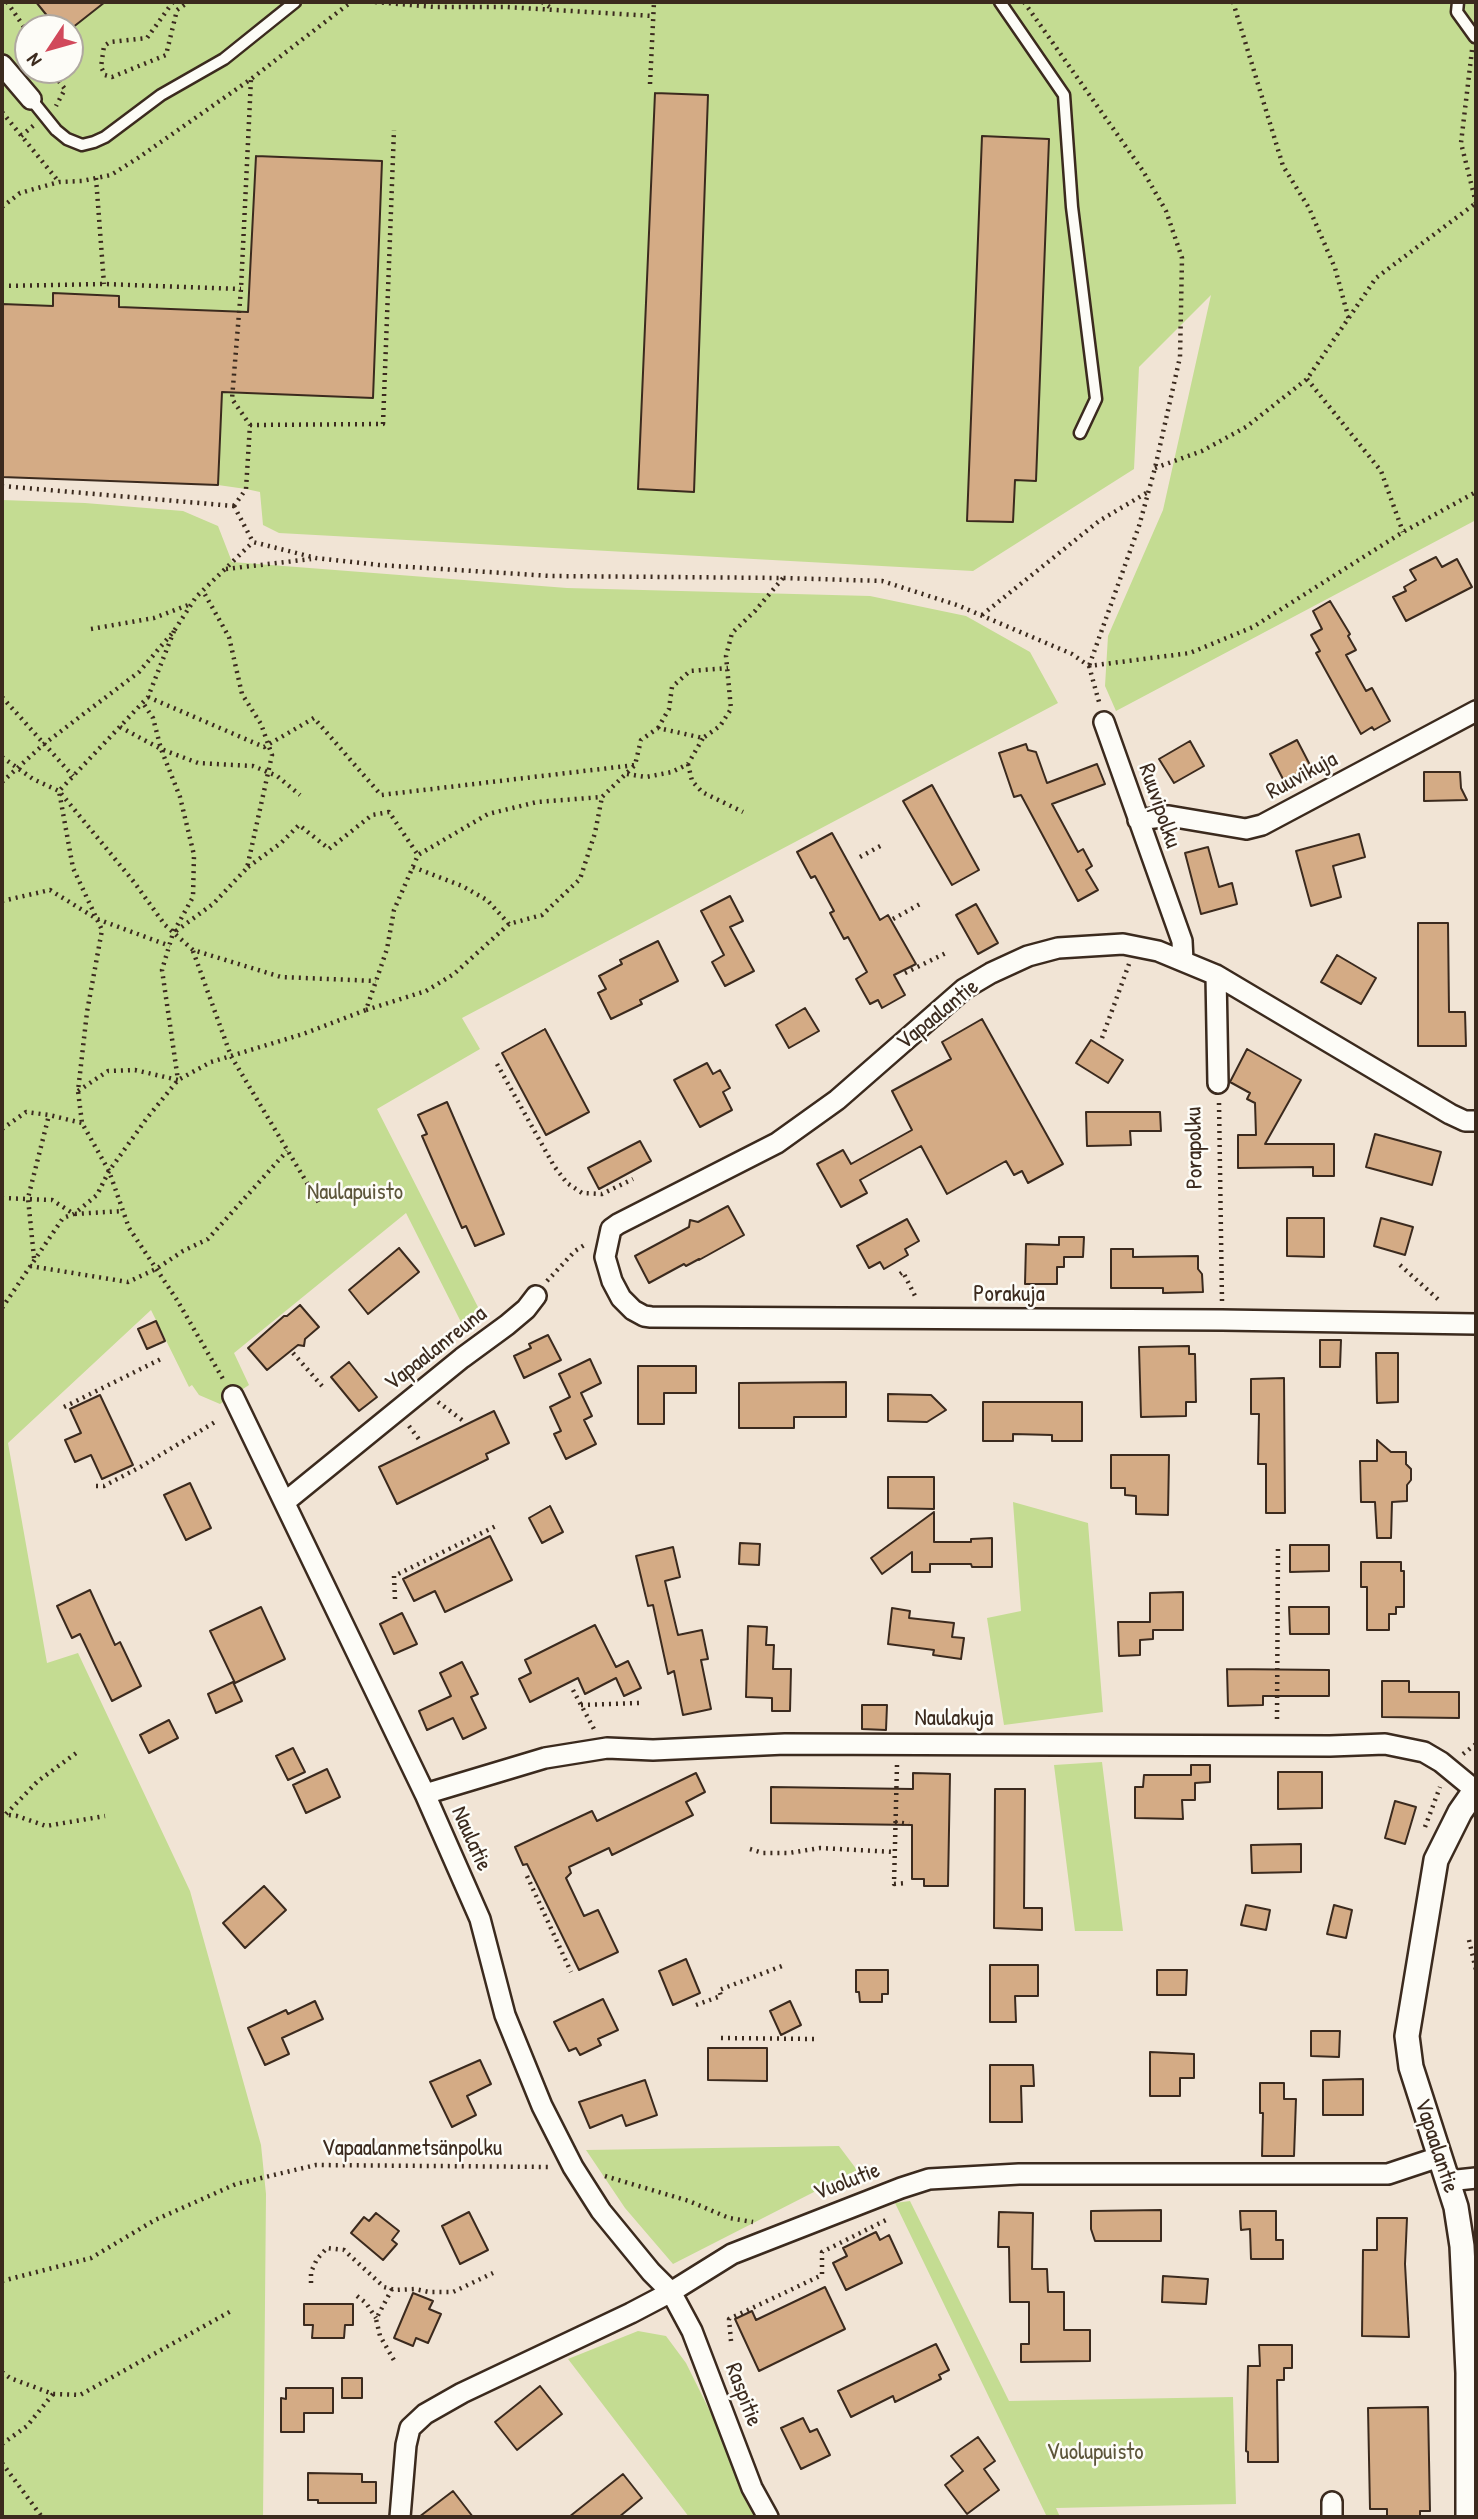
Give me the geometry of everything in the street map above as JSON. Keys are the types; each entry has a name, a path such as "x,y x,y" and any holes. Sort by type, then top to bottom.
{"street":[{"path":"2,65 32,99"},
{"name":"Ruuvikuja","path":"1138,820 1169,816 1246,829 1262,825 1476,711"},
{"name":"Ruuvipolku","path":"1104,722 1182,941 1183,961"},
{"name":"Vapaalantie","path":"611,1229 778,1143 838,1100 964,989 1028,956 1086,944 1123,944 1158,951 1216,975 1450,1114 1465,1121 1476,1121"},
{"name":"Porapolku","path":"1216,975 1218,1083"},
{"name":"Porakuja","path":"611,1229 605,1256 612,1281 621,1298 644,1316 1476,1324"},
{"name":"Vapaalanreuna","path":"285,1502 507,1325 526,1309 536,1296"},
{"name":"Naulatie","path":"233,1396 425,1794 480,1919 505,2015 542,2106 573,2167 601,2211 671,2292"},
{"name":"Naulakuja","path":"425,1794 545,1758 597,1749 653,1750 785,1744 1384,1744 1424,1752 1476,1789"},
{"name":"Vapaalantie","path":"1468,2517 1465,2288 1456,2207 1411,2067 1407,2036 1436,1860 1460,1812 1476,1789"},
{"name":"Vuolutie","path":"400,2517 410,2428 425,2414 671,2292 732,2254 888,2193 929,2179 1019,2174 1388,2174 1438,2157"},
{"path":"1448,2181 1476,2178"},
{"name":"Raspitie","path":"671,2292 692,2331 752,2487 768,2517"}],"lane":[{"path":"32,99 66,139 82,145 94,142 105,137 161,95 224,59 295,2"},
{"path":"1000,2 1065,95 1072,207 1096,399 1080,433"},
{"path":"1458,2 1457,12 1475,37"}],"path":[{"path":"173,2 147,38 110,42 104,46 101,68 105,75 112,77 166,55 177,10 188,2"},
{"path":"2,207 20,193 59,182 111,175 251,79 351,2"},
{"path":"375,2 653,16"},
{"path":"435,7 447,2"},
{"path":"458,2 467,6"},
{"path":"506,7 510,2"},
{"path":"542,2 552,9"},
{"path":"650,84 654,2"},
{"path":"1024,2 1143,171 1166,211 1182,258 1180,357 1155,468 1139,526 1089,666 1104,722"},
{"path":"1233,2 1283,166 1309,208 1335,268 1349,320"},
{"path":"1155,468 1202,451 1246,428 1307,379 1376,278 1476,203 1461,143 1475,37"},
{"path":"234,506 246,489 250,425 232,398 241,289 251,79"},
{"path":"2,112 59,182"},
{"path":"250,425 383,424 394,130"},
{"path":"96,178 104,284"},
{"path":"2,286 104,284 241,289"},
{"path":"1307,379 1381,471 1404,533"},
{"path":"2,486 234,506"},
{"path":"982,615 1099,521 1149,492"},
{"path":"234,506 253,542 316,558 379,565 551,576 882,581 982,615 1072,654 1089,666 1191,653 1253,627 1404,533 1476,492"},
{"path":"2,782 44,744 139,672 203,591 253,542"},
{"path":"225,569 316,558"},
{"path":"626,774 646,778 672,772 688,764 703,738 720,726 731,709 726,656 732,633 784,578"},
{"path":"203,591 229,637 242,694 261,724 272,755 247,868"},
{"path":"92,629 154,618 192,604"},
{"path":"59,791 148,697 174,631"},
{"path":"74,1214 97,1195 109,1171 146,1118 178,1080 211,1062 303,1034 426,991 454,974 509,924 542,915 580,878 595,832 602,797 635,765 640,740 657,728 669,709 672,687 690,671 727,668"},
{"path":"2,696 73,776"},
{"path":"148,697 264,747 314,718 381,795 635,765"},
{"path":"143,703 153,718 161,749 180,797 194,855 194,897 173,933 162,970 178,1080"},
{"path":"120,727 161,749 198,762 253,766 277,776 300,794"},
{"path":"657,728 703,738"},
{"path":"2,757 33,779 59,791 173,933 192,950 281,977 376,981"},
{"path":"688,764 692,781 702,792 743,812"},
{"path":"59,791 73,868 102,930 78,1091 82,1123 109,1171 129,1228 177,1300 233,1396"},
{"path":"366,1010 387,949 394,911 418,855 488,814 537,802 602,797"},
{"path":"173,933 213,904 247,868 281,843 299,825 329,849 372,815 390,812 418,855"},
{"path":"860,857 884,844"},
{"path":"413,867 487,900 509,924"},
{"path":"2,901 50,890 97,919 170,946"},
{"path":"893,919 920,904"},
{"path":"1102,1038 1121,992 1134,946"},
{"path":"192,950 231,1056 319,1203"},
{"path":"905,973 948,952"},
{"path":"497,1064 554,1166 568,1183 582,1193 602,1194 633,1179"},
{"path":"78,1091 108,1071 135,1070 178,1080"},
{"name":"Porapolku","path":"1218,1083 1222,1320"},
{"path":"2,1129 26,1112 82,1123"},
{"path":"34,1259 28,1198 49,1115"},
{"path":"30,1266 128,1282 208,1239 287,1151"},
{"path":"2,1198 52,1200 74,1214"},
{"path":"2,1308 63,1218 74,1214 123,1211"},
{"path":"536,1296 575,1251 611,1229"},
{"path":"1400,1265 1440,1302 1449,1302"},
{"path":"293,1353 322,1386"},
{"path":"64,1407 163,1358"},
{"path":"422,1391 462,1420"},
{"path":"96,1486 104,1486 142,1466 215,1422"},
{"path":"395,1599 394,1576 498,1525"},
{"path":"1277,1719 1279,1544"},
{"path":"573,1690 595,1732 597,1749"},
{"path":"581,1705 640,1703"},
{"path":"898,1744 894,1884 907,1884"},
{"path":"79,1751 38,1781 4,1814 46,1826 104,1816"},
{"path":"895,1822 909,1824"},
{"path":"750,1849 763,1853 789,1853 820,1848 895,1852"},
{"path":"527,1876 571,1972"},
{"path":"1469,1940 1476,1970"},
{"path":"696,2006 721,1996 719,1990 782,1966"},
{"path":"721,2038 816,2039"},
{"name":"Vapaalanmetsänpolku","path":"2,2281 91,2258 155,2220 236,2184 316,2165 573,2167 689,2201 729,2218 755,2222"},
{"path":"731,2341 729,2319 822,2275 822,2252 888,2219"},
{"path":"311,2283 311,2272 317,2259 327,2248 344,2250 384,2287 392,2289 453,2292 493,2273"},
{"path":"376,2319 392,2289"},
{"path":"357,2296 366,2303 376,2319 380,2336 395,2361"},
{"path":"2,2372 10,2378 53,2394 80,2395 233,2310"},
{"path":"2,2444 27,2426 53,2394"},
{"path":"2,2463 42,2517"}],"green space":[{"path":"2,2 1476,2 1476,520 1116,711 1105,686 1108,636 1163,510 1211,295 1139,367 1134,469 973,571 279,533 263,525 260,492 218,485 2,477"},
{"name":"Naulapuisto","path":"2,500 183,511 218,526 232,562 567,588 870,596 966,616 1030,652 1058,703 462,1018 480,1049 377,1109 481,1313 463,1326 406,1213 234,1353 249,1385 220,1404 199,1395 192,1385 189,1387 151,1310 8,1443 47,1663 78,1653 190,1891 261,2145 266,2194 263,2517 2,2517"},
{"path":"1013,1502 1088,1523 1103,1712 1004,1725 987,1618 1021,1611"},
{"path":"1102,1762 1123,1931 1075,1931 1054,1765"},
{"path":"839,2146 857,2170 673,2264 625,2208 586,2150"},
{"name":"Vuolupuisto","path":"910,2201 1009,2401 1233,2397 1236,2504 1056,2508 1060,2517 1047,2517 895,2203"},
{"path":"638,2331 666,2336 686,2363 757,2506 755,2517 689,2517 568,2359"}],"building":[{"path":"36,2 105,2 84,19 84,14 46,14"},
{"path":"655,93 708,95 694,492 638,489"},
{"path":"982,136 1049,139 1036,481 1015,480 1013,522 967,521"},
{"path":"256,156 382,161 373,398 222,392 218,485 2,477 2,304 53,306 53,293 119,296 119,307 248,312"},
{"path":"1436,557 1442,567 1457,559 1472,587 1406,621 1393,597 1406,591 1404,587 1416,580 1410,570"},
{"path":"1330,601 1350,634 1348,636 1356,650 1346,655 1366,691 1372,688 1390,721 1361,734 1316,653 1320,651 1311,635 1322,629 1313,611"},
{"path":"1297,740 1311,767 1284,781 1270,754"},
{"path":"1190,741 1204,766 1174,783 1159,759"},
{"path":"1026,744 1028,750 1036,752 1047,783 1097,764 1105,784 1052,804 1078,852 1083,849 1092,866 1086,870 1098,890 1078,901 1021,795 1014,797 999,753"},
{"path":"1424,772 1460,772 1461,788 1467,800 1424,801"},
{"path":"932,785 979,870 952,885 903,801"},
{"path":"832,833 880,920 888,915 916,964 894,975 905,995 882,1008 878,1000 870,1004 856,979 867,972 848,937 844,939 830,913 834,911 815,876 811,878 797,852"},
{"path":"1359,834 1365,857 1333,866 1341,897 1311,906 1296,851"},
{"path":"1208,847 1219,887 1232,883 1237,904 1201,914 1185,853"},
{"path":"730,896 743,921 730,927 754,971 725,986 712,962 724,955 701,911"},
{"path":"976,904 998,943 978,954 956,915"},
{"path":"1418,923 1448,923 1449,1012 1465,1012 1466,1046 1418,1046"},
{"path":"658,941 678,981 640,1000 642,1004 611,1019 598,993 606,989 599,976 622,964 620,960"},
{"path":"1337,955 1376,978 1361,1004 1321,982"},
{"path":"805,1008 819,1031 789,1048 776,1025"},
{"path":"982,1019 1063,1164 1028,1183 1022,1171 1014,1175 1006,1161 947,1194 921,1146 860,1180 867,1193 841,1207 817,1164 843,1150 851,1164 912,1130 892,1091 951,1059 942,1042"},
{"path":"545,1029 589,1112 546,1135 502,1053"},
{"path":"1091,1040 1123,1060 1108,1083 1076,1063"},
{"path":"1247,1049 1301,1080 1265,1144 1334,1144 1334,1176 1313,1176 1313,1167 1238,1168 1238,1135 1256,1135 1255,1103 1247,1099 1250,1093 1230,1082"},
{"path":"707,1063 713,1074 720,1070 730,1088 723,1092 732,1110 700,1127 674,1080"},
{"path":"447,1102 504,1234 475,1246 466,1226 462,1228 422,1136 427,1134 418,1115"},
{"path":"1086,1112 1160,1112 1161,1131 1130,1131 1131,1145 1087,1146"},
{"path":"1375,1134 1441,1152 1432,1185 1366,1167"},
{"path":"640,1141 651,1161 599,1189 588,1168"},
{"path":"728,1206 744,1235 649,1283 635,1256 689,1227 690,1220 698,1222"},
{"path":"1287,1218 1324,1218 1324,1257 1287,1256"},
{"path":"1381,1218 1413,1227 1405,1255 1374,1246"},
{"path":"907,1219 919,1241 905,1249 908,1255 884,1269 880,1262 869,1268 857,1246"},
{"path":"1059,1237 1084,1237 1083,1257 1064,1257 1064,1267 1057,1267 1057,1284 1025,1284 1026,1244 1059,1245"},
{"path":"399,1248 419,1272 368,1314 349,1290"},
{"path":"1111,1249 1133,1249 1133,1257 1198,1256 1203,1292 1163,1293 1163,1288 1111,1288"},
{"path":"300,1305 319,1327 305,1339 304,1346 298,1345 267,1370 248,1348"},
{"path":"156,1321 165,1341 147,1349 138,1329"},
{"path":"548,1335 561,1360 524,1378 514,1356 531,1348 529,1344"},
{"path":"1320,1340 1341,1340 1340,1367 1320,1367"},
{"path":"1189,1346 1189,1354 1195,1354 1196,1402 1186,1402 1186,1416 1141,1417 1139,1347"},
{"path":"1376,1353 1398,1353 1398,1402 1377,1403"},
{"path":"590,1359 601,1383 581,1393 592,1416 584,1420 596,1444 566,1459 554,1434 561,1431 550,1407 570,1397 559,1374"},
{"path":"349,1362 377,1397 359,1411 331,1377"},
{"path":"638,1366 696,1366 696,1393 664,1393 664,1424 638,1424"},
{"path":"1284,1378 1285,1513 1266,1513 1266,1464 1258,1464 1259,1414 1251,1414 1251,1379"},
{"path":"846,1382 846,1417 794,1417 794,1428 739,1428 739,1383"},
{"path":"888,1394 931,1395 946,1410 927,1422 888,1421"},
{"path":"100,1395 133,1465 102,1479 91,1455 75,1462 65,1440 81,1433 70,1409"},
{"path":"983,1402 1082,1402 1082,1441 1052,1441 1052,1435 1013,1434 1013,1441 983,1441"},
{"path":"494,1411 509,1443 486,1454 488,1459 397,1504 379,1467"},
{"path":"1377,1440 1391,1452 1406,1452 1406,1464 1411,1469 1407,1501 1392,1502 1391,1538 1377,1538 1375,1502 1361,1502 1360,1461 1377,1461"},
{"path":"1111,1455 1169,1455 1168,1515 1136,1514 1136,1496 1125,1495 1125,1488 1111,1488"},
{"path":"888,1477 934,1477 934,1509 888,1508"},
{"path":"190,1483 211,1528 186,1540 164,1495"},
{"path":"550,1506 563,1532 542,1543 529,1518"},
{"path":"934,1512 934,1542 971,1542 971,1539 992,1538 992,1567 930,1564 930,1572 912,1572 912,1552 882,1574 871,1558"},
{"path":"490,1536 512,1580 445,1612 435,1591 414,1601 403,1579"},
{"path":"740,1543 760,1544 759,1565 739,1564"},
{"path":"1290,1545 1329,1545 1329,1571 1290,1572"},
{"path":"673,1547 680,1577 665,1581 678,1635 702,1630 708,1659 701,1660 711,1709 683,1715 674,1671 668,1674 653,1605 648,1606 636,1556"},
{"path":"1361,1562 1401,1562 1401,1571 1404,1571 1404,1607 1396,1607 1396,1614 1389,1614 1389,1630 1367,1630 1367,1587 1361,1587"},
{"path":"90,1590 115,1645 120,1642 141,1686 112,1701 80,1634 72,1638 57,1606"},
{"path":"1183,1592 1183,1630 1153,1630 1153,1639 1140,1640 1140,1655 1119,1656 1118,1622 1150,1622 1150,1593"},
{"path":"261,1607 285,1659 235,1683 210,1631"},
{"path":"1289,1607 1329,1607 1329,1634 1290,1634"},
{"path":"892,1608 910,1611 909,1618 954,1623 952,1637 964,1638 961,1659 933,1655 934,1650 888,1644"},
{"path":"402,1613 417,1644 394,1654 380,1624"},
{"path":"595,1625 616,1667 628,1661 641,1688 624,1696 616,1678 585,1694 578,1678 530,1702 519,1679 531,1673 525,1660"},
{"path":"748,1626 767,1627 766,1645 774,1645 773,1669 791,1669 790,1711 772,1711 772,1698 746,1697"},
{"path":"462,1662 478,1694 471,1697 486,1728 463,1739 453,1718 427,1730 419,1711 451,1696 440,1673"},
{"path":"1227,1669 1329,1670 1329,1696 1263,1696 1263,1705 1228,1706"},
{"path":"1382,1681 1409,1681 1409,1692 1459,1692 1459,1718 1382,1717"},
{"path":"233,1682 242,1701 216,1713 208,1694"},
{"path":"862,1705 887,1705 886,1730 862,1729"},
{"path":"169,1720 178,1738 149,1753 140,1735"},
{"path":"293,1748 305,1772 288,1780 276,1756"},
{"path":"1191,1765 1210,1765 1210,1782 1195,1783 1195,1800 1182,1800 1183,1819 1135,1818 1135,1787 1143,1787 1144,1775 1191,1775"},
{"path":"327,1769 340,1797 306,1813 293,1785"},
{"path":"1278,1772 1322,1772 1322,1808 1278,1809"},
{"path":"696,1773 705,1792 686,1802 693,1815 612,1855 609,1848 569,1867 571,1873 566,1878 584,1916 598,1910 618,1952 579,1970 527,1864 523,1865 515,1847 592,1811 597,1821"},
{"path":"913,1773 950,1774 948,1886 924,1886 924,1879 912,1879 912,1825 771,1823 771,1787 913,1789"},
{"path":"995,1789 1025,1789 1024,1908 1042,1908 1042,1930 994,1928"},
{"path":"1395,1801 1416,1807 1405,1844 1385,1838"},
{"path":"1301,1844 1301,1872 1252,1873 1251,1845"},
{"path":"264,1886 286,1910 245,1948 223,1923"},
{"path":"1246,1905 1270,1910 1266,1930 1241,1925"},
{"path":"1334,1905 1352,1910 1346,1938 1327,1934"},
{"path":"686,1959 700,1993 673,2005 659,1971"},
{"path":"990,1965 1038,1965 1038,1996 1015,1996 1016,2022 990,2022"},
{"path":"856,1970 888,1970 888,1994 882,1994 882,2002 860,2002 859,1992 856,1992"},
{"path":"1157,1970 1187,1970 1186,1995 1157,1995"},
{"path":"603,1999 618,2030 598,2039 601,2045 580,2055 576,2048 569,2051 554,2022"},
{"path":"315,2001 323,2019 282,2038 289,2054 265,2065 248,2028 286,2010 288,2014"},
{"path":"790,2001 801,2025 781,2035 770,2011"},
{"path":"1311,2031 1340,2031 1339,2057 1311,2056"},
{"path":"708,2048 767,2048 767,2081 708,2080"},
{"path":"1150,2052 1194,2054 1194,2078 1180,2078 1180,2096 1150,2096"},
{"path":"480,2060 491,2084 467,2096 476,2115 452,2127 430,2082"},
{"path":"990,2065 1033,2065 1034,2086 1021,2086 1022,2122 990,2122"},
{"path":"1363,2079 1363,2115 1323,2115 1323,2080"},
{"path":"645,2080 657,2115 626,2126 622,2115 590,2128 579,2102"},
{"path":"1260,2083 1284,2083 1284,2099 1296,2099 1294,2156 1262,2156 1263,2113 1260,2113"},
{"path":"1161,2210 1161,2241 1095,2241 1091,2229 1091,2211"},
{"path":"1240,2211 1276,2211 1276,2240 1283,2240 1283,2259 1251,2259 1250,2229 1241,2230"},
{"path":"469,2212 488,2250 460,2264 442,2226"},
{"path":"999,2212 1033,2213 1032,2269 1047,2269 1048,2292 1064,2292 1064,2330 1090,2330 1090,2361 1021,2362 1021,2344 1029,2344 1029,2302 1010,2302 1009,2247 998,2247"},
{"path":"376,2213 399,2231 392,2240 397,2244 383,2260 351,2233 364,2217 369,2221"},
{"path":"1377,2218 1407,2218 1405,2264 1409,2337 1362,2336 1363,2250 1377,2250"},
{"path":"876,2232 880,2240 889,2235 902,2263 846,2290 833,2263 847,2256 843,2248"},
{"path":"1163,2276 1208,2279 1206,2304 1162,2302"},
{"path":"825,2287 845,2329 759,2371 735,2319 752,2311 756,2320"},
{"path":"413,2293 433,2301 429,2309 441,2314 428,2343 416,2338 413,2346 394,2338"},
{"path":"304,2304 353,2304 353,2325 345,2325 344,2338 312,2338 313,2325 304,2325"},
{"path":"936,2344 949,2370 939,2375 941,2379 895,2402 893,2396 851,2417 838,2391"},
{"path":"1259,2345 1292,2345 1292,2368 1284,2368 1284,2380 1277,2380 1278,2462 1248,2462 1246,2451 1248,2366 1260,2366"},
{"path":"342,2378 362,2378 362,2398 342,2398"},
{"path":"540,2386 562,2414 517,2450 495,2422"},
{"path":"286,2388 333,2388 333,2413 304,2413 304,2432 281,2432 281,2398 286,2399"},
{"path":"1428,2407 1430,2511 1420,2511 1420,2517 1387,2517 1387,2509 1370,2509 1368,2408"},
{"path":"803,2418 810,2432 817,2429 830,2455 801,2469 781,2428"},
{"path":"978,2437 995,2461 984,2469 999,2490 967,2514 945,2485 963,2471 951,2456"},
{"path":"308,2473 362,2474 362,2482 376,2482 376,2503 318,2503 318,2500 308,2500"},
{"path":"623,2474 642,2498 619,2517 569,2517"},
{"path":"453,2491 473,2517 419,2517"}]}
